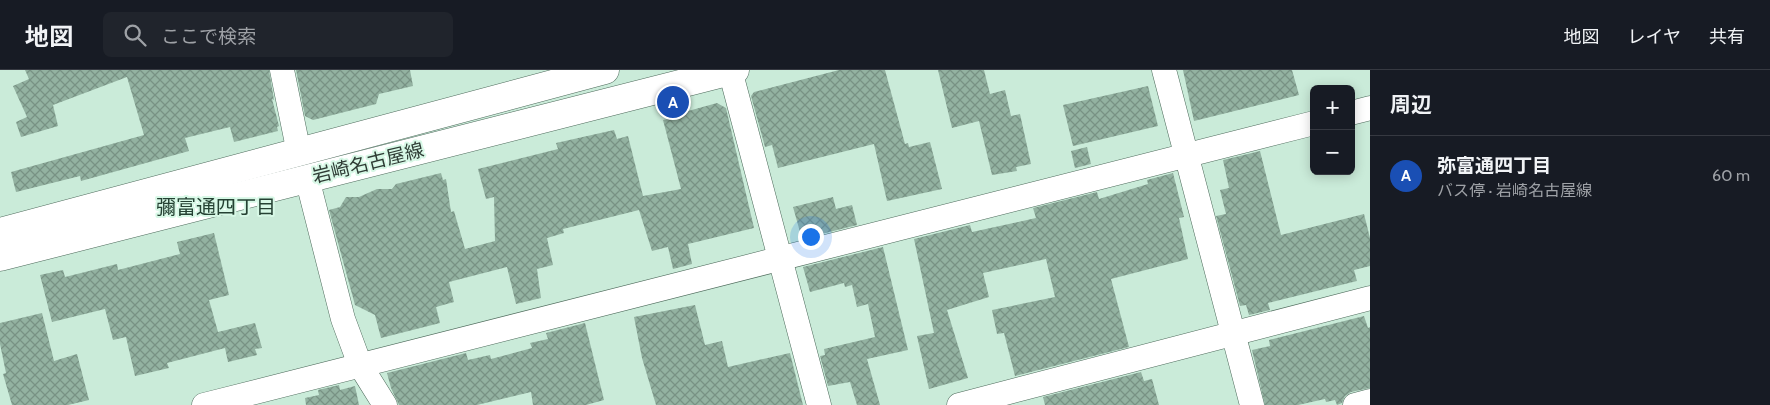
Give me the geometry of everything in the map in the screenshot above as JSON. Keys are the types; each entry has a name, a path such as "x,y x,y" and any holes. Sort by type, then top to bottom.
{"main road":[{"name":"岩崎名古屋線","path":"0,257 303,166 605,70"},
{"name":"岩崎名古屋線","path":"0,232 732,70"}],"street":[{"path":"282,70 303,166 343,320 360,365 385,405"},
{"path":"732,70 819,405"},
{"path":"1164,70 1252,405"},
{"path":"1355,112 1370,108"},
{"path":"204,405 1310,123"},
{"path":"959,405 1370,298"},
{"path":"1355,405 1370,401"}],"building":[{"path":"25,70 269,70 274,100 272,99 279,126 277,127 278,131 234,142 230,127 185,138 189,151 81,181 80,176 16,192 11,172 144,135 127,77 53,105 58,126 21,137 16,122 27,117 13,86 29,79"},
{"path":"296,70 410,70 413,86 379,94 376,104 313,120 305,116"},
{"path":"839,70 885,70 905,144 908,143 909,147 930,142 942,189 887,201 874,144 778,168 772,145 765,147 751,96 754,92"},
{"path":"938,70 984,70 990,94 1005,90 1011,116 1020,114 1031,164 1016,167 1017,171 992,175 979,121 952,128"},
{"path":"1183,70 1292,70 1299,95 1194,121"},
{"path":"1148,86 1158,126 1073,146 1063,105"},
{"path":"717,103 726,108 754,228 688,244 692,264 673,269 668,247 652,251 639,210 563,229 564,233 547,238 553,265 537,269 541,298 516,304 507,267 449,282 454,302 436,307 440,323 381,338 375,315 355,305 329,210 340,207 346,197 359,197 377,189 392,189 396,184 441,173 443,180 446,179 451,212 454,211 465,249 495,241 494,197 486,199 478,169 558,149 556,143 614,130 617,139 628,136 643,196 681,189 663,120 682,116 681,113"},
{"path":"1087,147 1091,164 1075,168 1071,151"},
{"path":"1260,151 1281,235 1364,214 1370,238 1370,266 1354,270 1357,281 1268,303 1270,310 1249,315 1246,305 1240,306 1216,216 1226,214 1220,190 1229,188 1223,160"},
{"path":"1173,173 1184,217 1179,218 1188,259 1111,279 1129,347 1015,376 1004,333 997,334 992,310 1055,297 1046,259 983,273 989,297 947,310 968,378 929,389 917,336 934,333 914,239 970,225 972,232 1036,218 1033,208 1097,192 1099,199 1148,184 1147,180"},
{"path":"833,197 836,209 852,205 857,225 802,239 793,207"},
{"path":"214,233 229,295 209,300 218,332 255,323 262,348 255,349 257,355 228,362 225,348 167,363 169,368 135,376 126,337 113,340 105,309 52,322 40,275 63,270 65,277 117,264 118,270 180,254 177,242"},
{"path":"883,247 908,350 867,359 880,405 857,405 850,382 828,386 820,356 825,355 824,349 875,337 868,304 857,307 852,285 845,287 844,283 810,292 803,267"},
{"path":"695,305 705,345 722,341 728,367 790,353 803,405 656,405 642,358 634,317"},
{"path":"42,313 54,361 77,354 89,400 68,405 12,405 3,374 6,373 0,344 0,323"},
{"path":"1364,316 1368,328 1370,327 1370,388 1351,392 1345,396 1342,403 1337,405 1335,400 1326,402 1325,399 1298,405 1265,405 1252,350 1270,346 1269,340"},
{"path":"585,323 604,400 586,405 533,405 531,392 477,405 399,405 391,388 387,373 466,353 468,360 490,355 491,359 532,348 530,343 548,339 546,333"},
{"path":"1141,372 1144,381 1152,379 1159,405 1045,405 1043,397"},
{"path":"339,385 340,390 355,386 359,405 306,405 305,398 319,395 318,390"}],"place":[{"name":"弥富通四丁目","path":"673,102"}],"district":[{"name":"彌富通四丁目","path":"216,207"}]}
